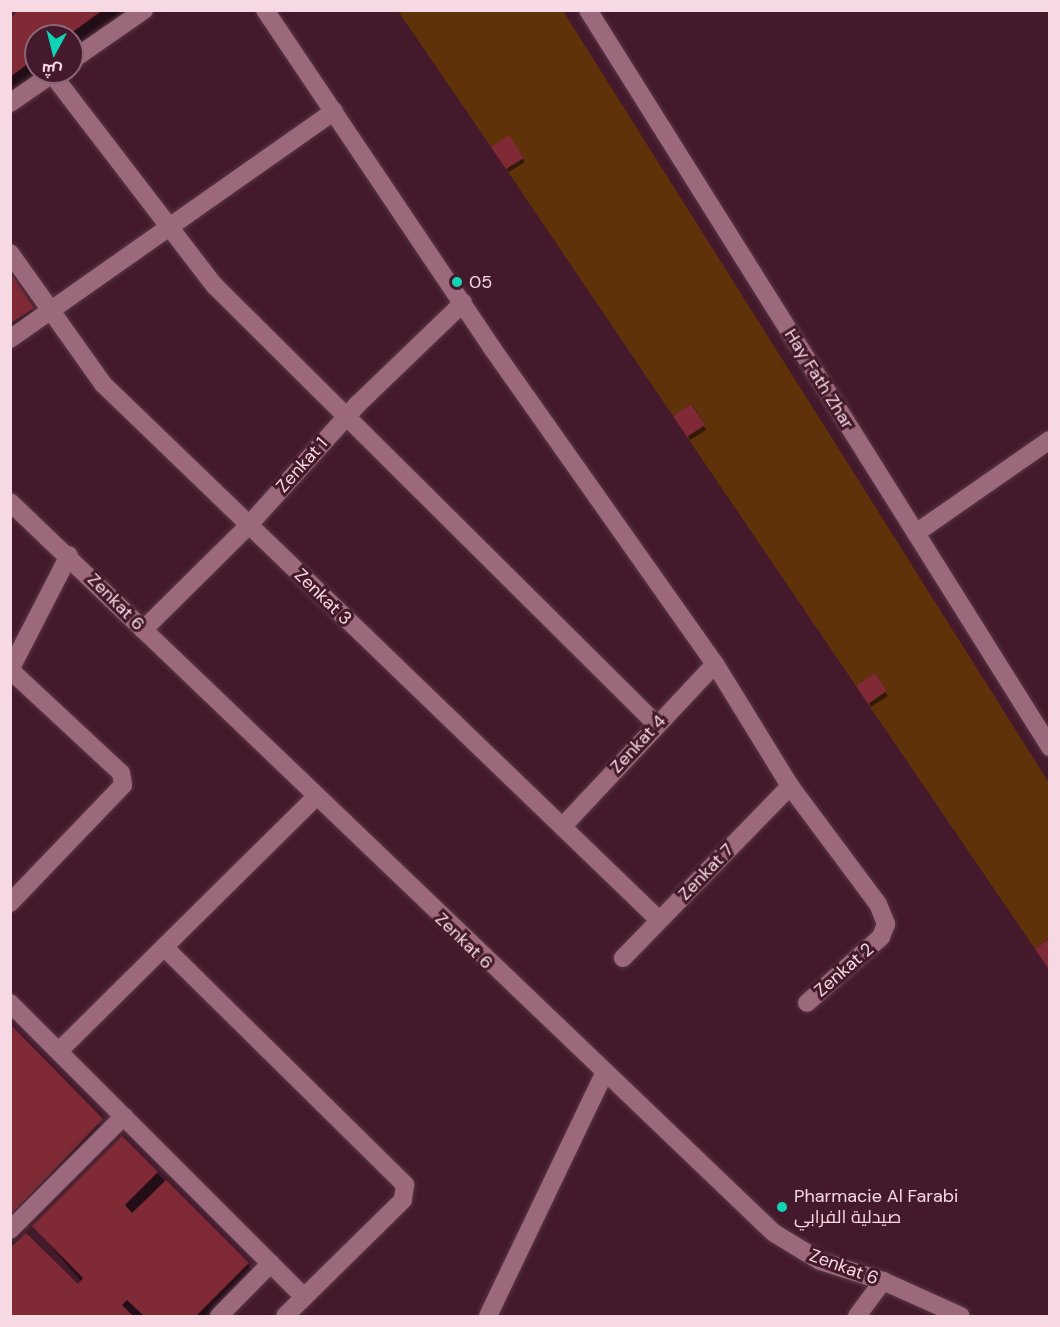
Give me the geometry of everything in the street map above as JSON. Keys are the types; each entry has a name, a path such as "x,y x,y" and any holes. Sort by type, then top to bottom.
{"street":[{"path":"84,52 144,10"},
{"path":"266,10 464,303 715,664 790,786"},
{"name":"Hay Fath Zhar","path":"588,10 1050,747"},
{"path":"10,103 38,84"},
{"path":"62,84 165,226 244,317 347,416 656,724"},
{"path":"10,339 165,226 334,111"},
{"name":"Zenkat 3","path":"10,253 103,384 660,920"},
{"name":"Zenkat 1","path":"143,630 248,526 347,416 464,303"},
{"path":"916,533 1050,440"},
{"name":"Zenkat 6","path":"10,502 69,555 143,630 604,1074 774,1233 820,1261 883,1281 961,1317"},
{"path":"10,903 123,785 121,774 10,670 69,555"},
{"name":"Zenkat 4","path":"563,826 656,724 715,664"},
{"name":"Zenkat 7","path":"622,958 790,786"},
{"name":"Zenkat 2","path":"790,786 878,904 886,924 881,937 807,1003"},
{"path":"60,1050 316,797"},
{"path":"164,947 405,1185 403,1200 285,1317"},
{"path":"10,1003 60,1050 304,1297"},
{"path":"488,1317 604,1074"},
{"path":"10,1230 124,1116"},
{"path":"219,1317 271,1263"},
{"path":"857,1317 883,1281"}],"shaded area":[{"path":"398,11 563,11 1049,783 1049,938 1035,949 868,704 887,691 875,673 856,686 687,437 705,425 692,404 673,416 506,169 524,158 509,136 491,147"}],"building":[{"path":"18,10 103,10 84,24 24,24 24,67 10,77 10,19"},
{"path":"509,135 524,158 506,169 491,147"},
{"path":"10,272 34,308 10,324"},
{"path":"691,404 705,425 687,437 673,416"},
{"path":"875,673 887,691 868,704 856,686"},
{"path":"1050,938 1050,971 1035,949"},
{"path":"10,1024 103,1119 10,1216 12,1120"},
{"path":"122,1136 158,1172 125,1205 132,1213 166,1180 249,1263 196,1316 144,1316 127,1300 122,1305 133,1316 10,1316 10,1248 26,1233 78,1284 83,1278 32,1226"}],"place":[{"name":"05","path":"457,282"},
{"name":"Pharmacie Al Farabi صيدلية الفرابي","path":"782,1207"}]}
